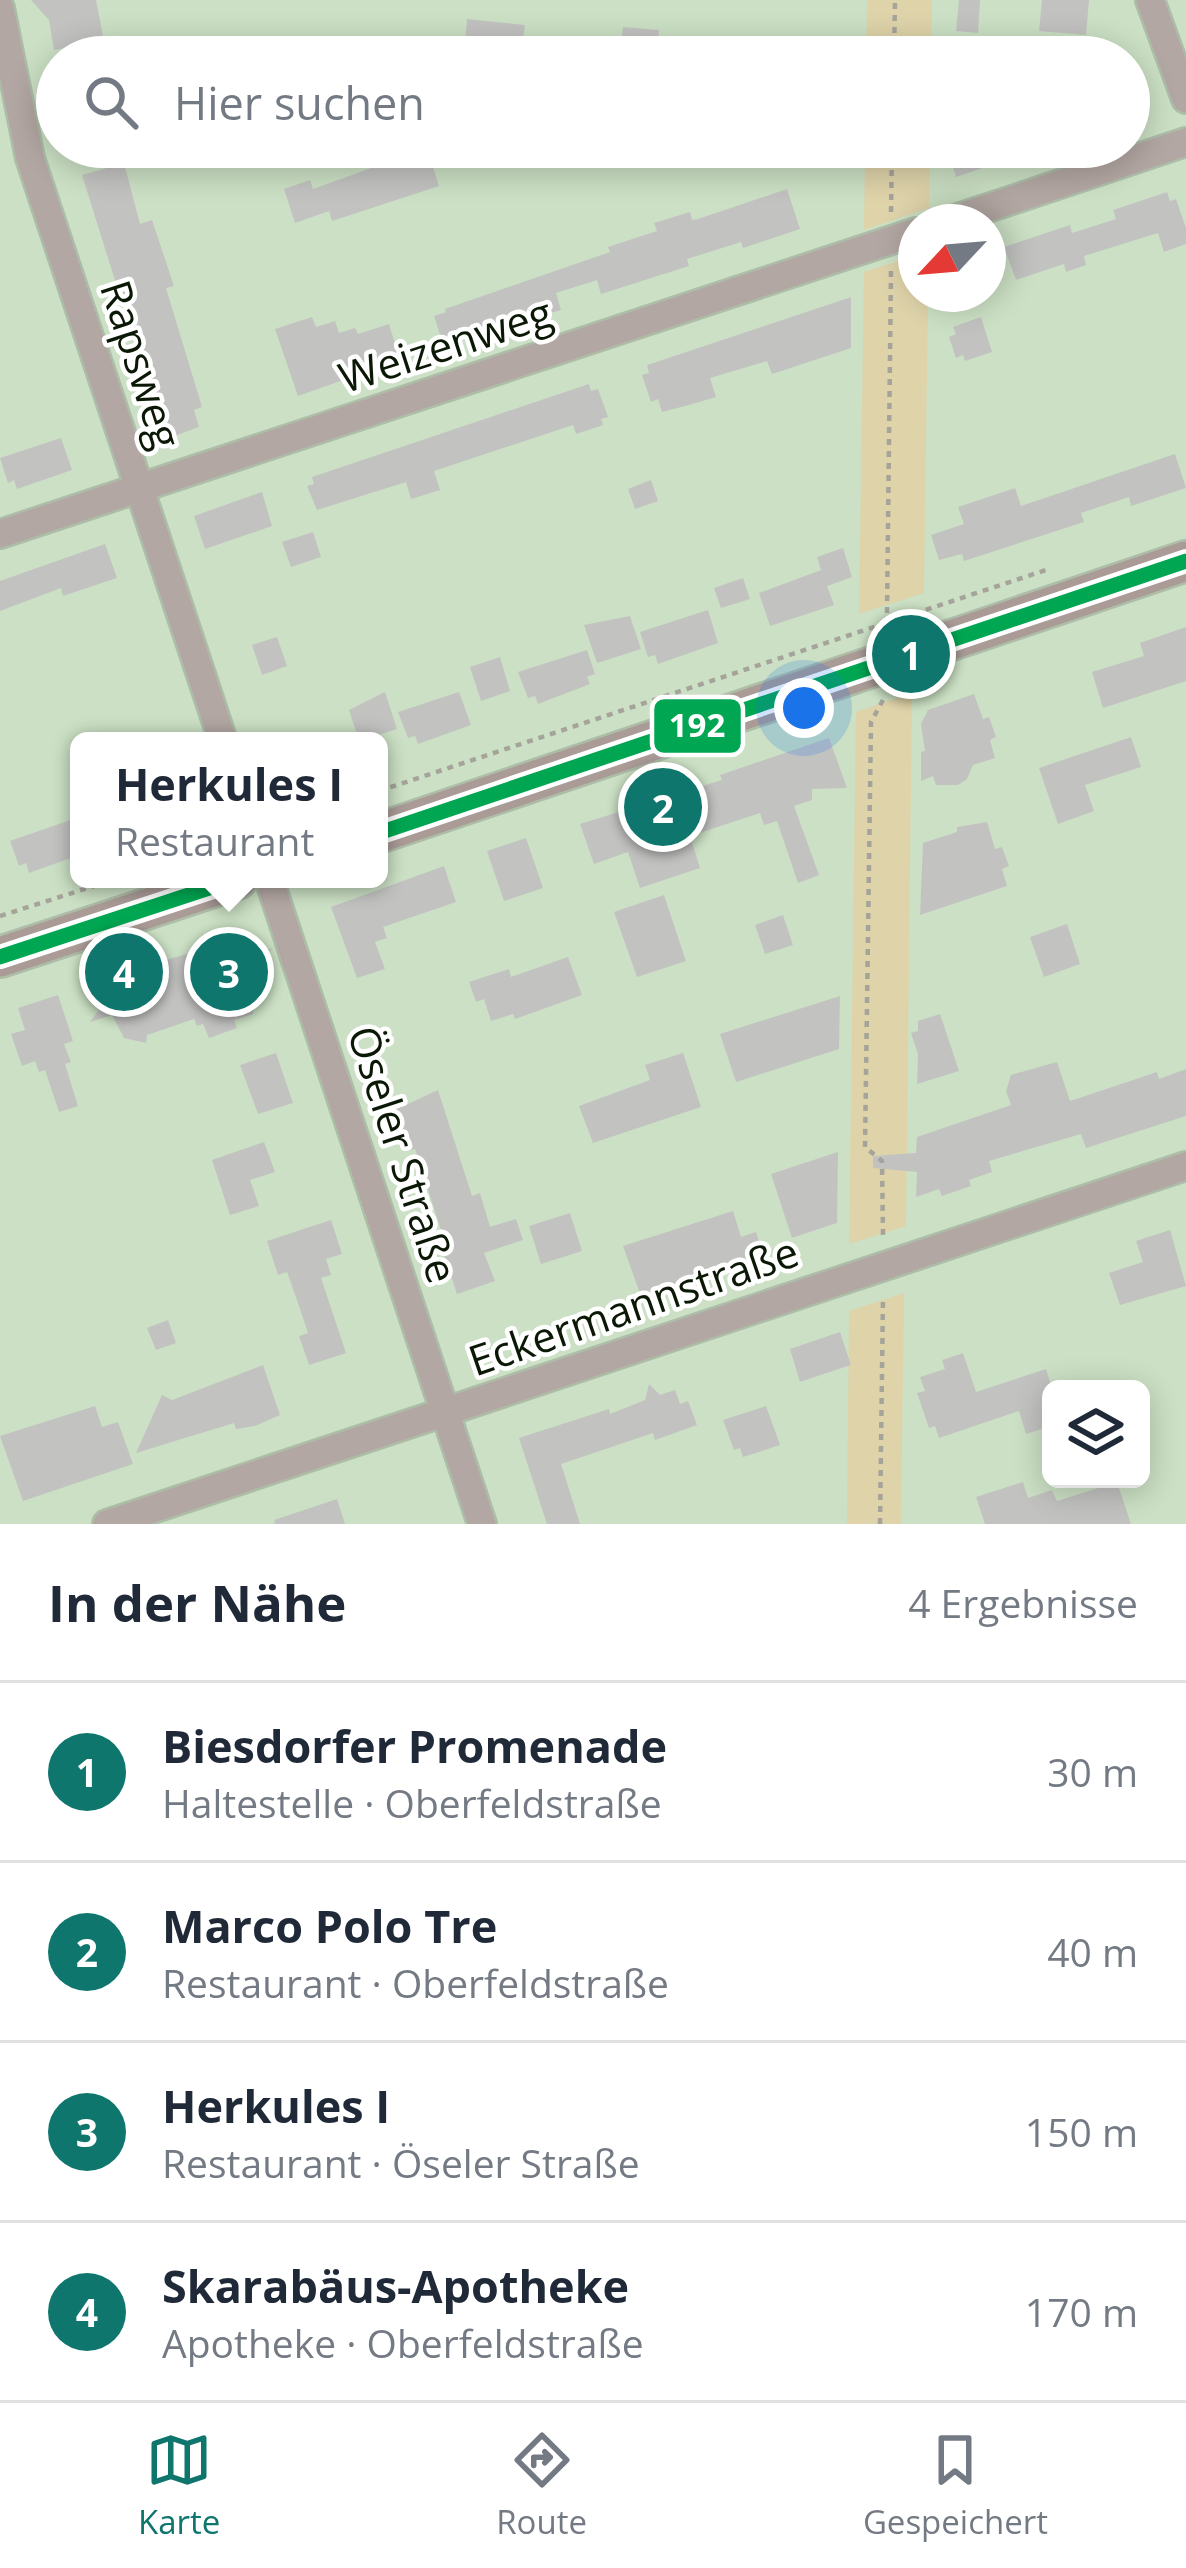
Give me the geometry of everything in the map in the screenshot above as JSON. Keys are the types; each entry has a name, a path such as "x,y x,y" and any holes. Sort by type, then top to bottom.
{"street":[{"path":"1150,0 1186,99"},
{"name":"Rapsweg","path":"0,8 30,158 220,732"},
{"path":"1150,154 1186,142"},
{"path":"0,164 30,158"},
{"path":"1000,204 1108,168"},
{"name":"Weizenweg","path":"0,534 898,238"},
{"path":"388,830 1186,562"},
{"path":"0,958 210,888"},
{"name":"Öseler Straße","path":"272,888 482,1524"},
{"name":"Eckermannstraße","path":"107,1524 1186,1166"}],"path":[{"path":"894,36 895,0"},
{"path":"895,168 899,204"},
{"path":"887,613 900,312"},
{"path":"388,788 1066,563"},
{"path":"880,1524 882,1161 866,1147 872,722 886,694"},
{"path":"0,916 88,888"}],"shaded area":[{"path":"867,0 932,0 931,36 866,36"},
{"path":"865,168 930,168 929,204 898,204 898,218 864,230"},
{"path":"898,261 898,312 928,312 924,593 859,614 864,272"},
{"path":"912,693 906,1226 849,1244 856,712"},
{"path":"904,1293 901,1524 847,1524 849,1311"}],"building":[{"path":"31,0 96,0 103,36 52,36 49,20"},
{"path":"959,0 980,0 978,33 956,31"},
{"path":"1042,0 1089,0 1086,35 1039,31"},
{"path":"467,19 525,25 524,36 466,36"},
{"path":"623,27 659,30 659,36 622,36"},
{"path":"125,168 140,224 152,220 174,286 166,288 202,407 194,410 199,427 166,439 138,333 118,290 82,175"},
{"path":"371,168 433,168 439,186 332,221 329,211 295,223 284,189 310,180 313,189"},
{"path":"953,168 983,168 956,177"},
{"path":"787,189 800,229 743,248 741,242 687,259 689,266 601,294 597,280 556,293 561,310 443,344 434,316 445,309 610,252 608,247 657,231 654,223 690,212 692,220 698,219"},
{"path":"1167,192 1170,201 1176,199 1186,244 1164,252 1158,233 1084,256 1086,265 1066,272 1064,264 1016,280 1006,246 1070,225 1072,233 1116,219 1113,210"},
{"path":"851,297 851,348 772,374 767,361 710,378 716,397 689,405 662,412 658,399 651,402 642,375 649,373 647,365"},
{"path":"312,317 316,327 335,321 339,333 355,328 358,334 389,324 400,360 298,396 275,329"},
{"path":"981,317 992,352 965,361 963,355 956,358 949,337 956,334 953,327"},
{"path":"589,384 591,391 598,389 608,417 601,419 603,425 576,434 573,425 434,471 440,490 411,499 406,482 317,510 307,486 314,484 312,477"},
{"path":"61,438 72,470 17,489 14,480 8,483 0,458"},
{"path":"1175,454 1186,488 1131,506 1129,497 1081,513 1084,522 964,561 962,554 939,560 931,535 964,524 958,507 1015,488 1021,506"},
{"path":"651,480 658,501 635,509 628,489"},
{"path":"262,492 272,526 205,549 194,516"},
{"path":"313,532 321,557 291,567 282,542"},
{"path":"105,544 117,578 63,596 61,588 0,611 0,581"},
{"path":"843,548 852,577 827,586 834,605 770,626 759,593 822,573 817,557"},
{"path":"743,578 750,599 721,608 714,588"},
{"path":"708,610 718,643 658,664 655,655 648,657 640,632"},
{"path":"630,616 641,649 597,663 584,625"},
{"path":"1186,627 1186,681 1103,708 1092,672 1144,656 1140,643"},
{"path":"277,637 287,666 262,675 252,645"},
{"path":"587,650 595,674 587,677 590,684 538,704 535,696 528,698 518,672"},
{"path":"500,657 510,691 481,701 470,667"},
{"path":"385,692 397,729 356,732 349,710"},
{"path":"459,692 471,725 418,744 415,736 408,738 398,712"},
{"path":"974,694 996,737 990,740 995,758 973,765 958,785 936,785 933,776 921,781 921,752 925,751 921,724 928,710"},
{"path":"1131,737 1141,767 1085,785 1094,811 1058,824 1039,768"},
{"path":"829,738 847,788 812,789 812,800 794,806 819,875 798,883 777,821 764,825 760,813 690,836 700,868 640,888 628,852 594,864 580,824 722,780 720,775"},
{"path":"70,820 70,858 29,873 26,863 19,866 10,841"},
{"path":"987,822 995,849 1002,847 1009,866 1002,869 1007,886 920,915 923,843 957,832 957,827"},
{"path":"526,838 543,888 504,901 487,851"},
{"path":"444,866 456,902 383,927 387,938 375,942 385,969 357,978 331,907"},
{"path":"664,895 686,961 637,977 614,912"},
{"path":"783,915 793,945 765,954 755,925"},
{"path":"1067,924 1080,964 1044,977 1030,937"},
{"path":"222,948 227,964 273,948 227,992 256,997 253,1014 234,1020 237,1028 209,1038 203,1024 197,1026 194,1019 147,1035 146,1043 124,1038 112,1015 90,1022 110,994 106,983 121,966 126,972"},
{"path":"568,957 582,995 515,1019 513,1014 491,1021 484,999 476,1002 469,982 509,969 511,977"},
{"path":"58,995 73,1041 64,1044 71,1062 65,1064 78,1106 59,1112 45,1070 39,1072 35,1061 22,1066 11,1034 25,1030 18,1008"},
{"path":"840,996 839,1049 736,1082 720,1034"},
{"path":"940,1014 959,1071 917,1084 918,1054 911,1033 918,1031 918,1021"},
{"path":"276,1053 293,1103 258,1114 240,1065"},
{"path":"683,1053 701,1107 593,1143 579,1106 650,1080 645,1065"},
{"path":"1057,1062 1070,1101 1157,1072 1159,1079 1186,1069 1186,1116 1086,1148 1081,1134 989,1161 992,1172 942,1196 939,1189 916,1197 917,1172 873,1168 873,1156 916,1153 917,1137 1011,1105 1006,1091 1011,1075"},
{"path":"438,1090 472,1196 480,1193 490,1227 516,1219 523,1240 484,1253 495,1281 457,1294 415,1149 409,1151 395,1110"},
{"path":"264,1142 275,1172 250,1180 259,1206 230,1215 212,1160"},
{"path":"838,1152 837,1223 792,1238 771,1174"},
{"path":"733,1211 741,1237 756,1232 763,1255 642,1299 623,1246"},
{"path":"570,1213 582,1251 541,1264 529,1226"},
{"path":"331,1220 342,1254 326,1259 331,1275 321,1278 346,1353 309,1365 299,1336 308,1333 298,1303 287,1272 278,1275 267,1241"},
{"path":"1170,1230 1186,1286 1120,1305 1109,1273 1143,1262 1136,1241"},
{"path":"168,1320 176,1343 156,1350 147,1328"},
{"path":"840,1332 851,1365 800,1382 790,1349"},
{"path":"963,1353 976,1392 1046,1369 1049,1380 1042,1380 1042,1429 1026,1434 1019,1411 939,1438 935,1426 929,1428 917,1393 925,1391 920,1377 945,1369 942,1360"},
{"path":"263,1365 280,1415 255,1426 236,1429 234,1423 136,1453 162,1395 172,1400"},
{"path":"649,1384 660,1395 675,1390 680,1404 688,1401 697,1425 655,1440 653,1433 561,1464 580,1524 547,1524 519,1438 645,1400"},
{"path":"95,1406 102,1427 118,1422 133,1464 23,1501 0,1436"},
{"path":"766,1406 780,1445 743,1457 740,1448 734,1450 723,1420"},
{"path":"1023,1482 1028,1498 1052,1490 1057,1501 1098,1488 1119,1488 1131,1524 985,1524 976,1497"},
{"path":"337,1499 345,1524 275,1524 274,1520"}],"transit line":[{"name":"192","path":"388,830 1186,561"},
{"name":"192","path":"0,957 210,888"}],"place":[{"name":"Biesdorfer Promenade","path":"911,654"},
{"name":"Marco Polo Tre","path":"663,807"},
{"name":"Skarabäus-Apotheke","path":"124,972"},
{"name":"Herkules I","path":"229,972"}]}
